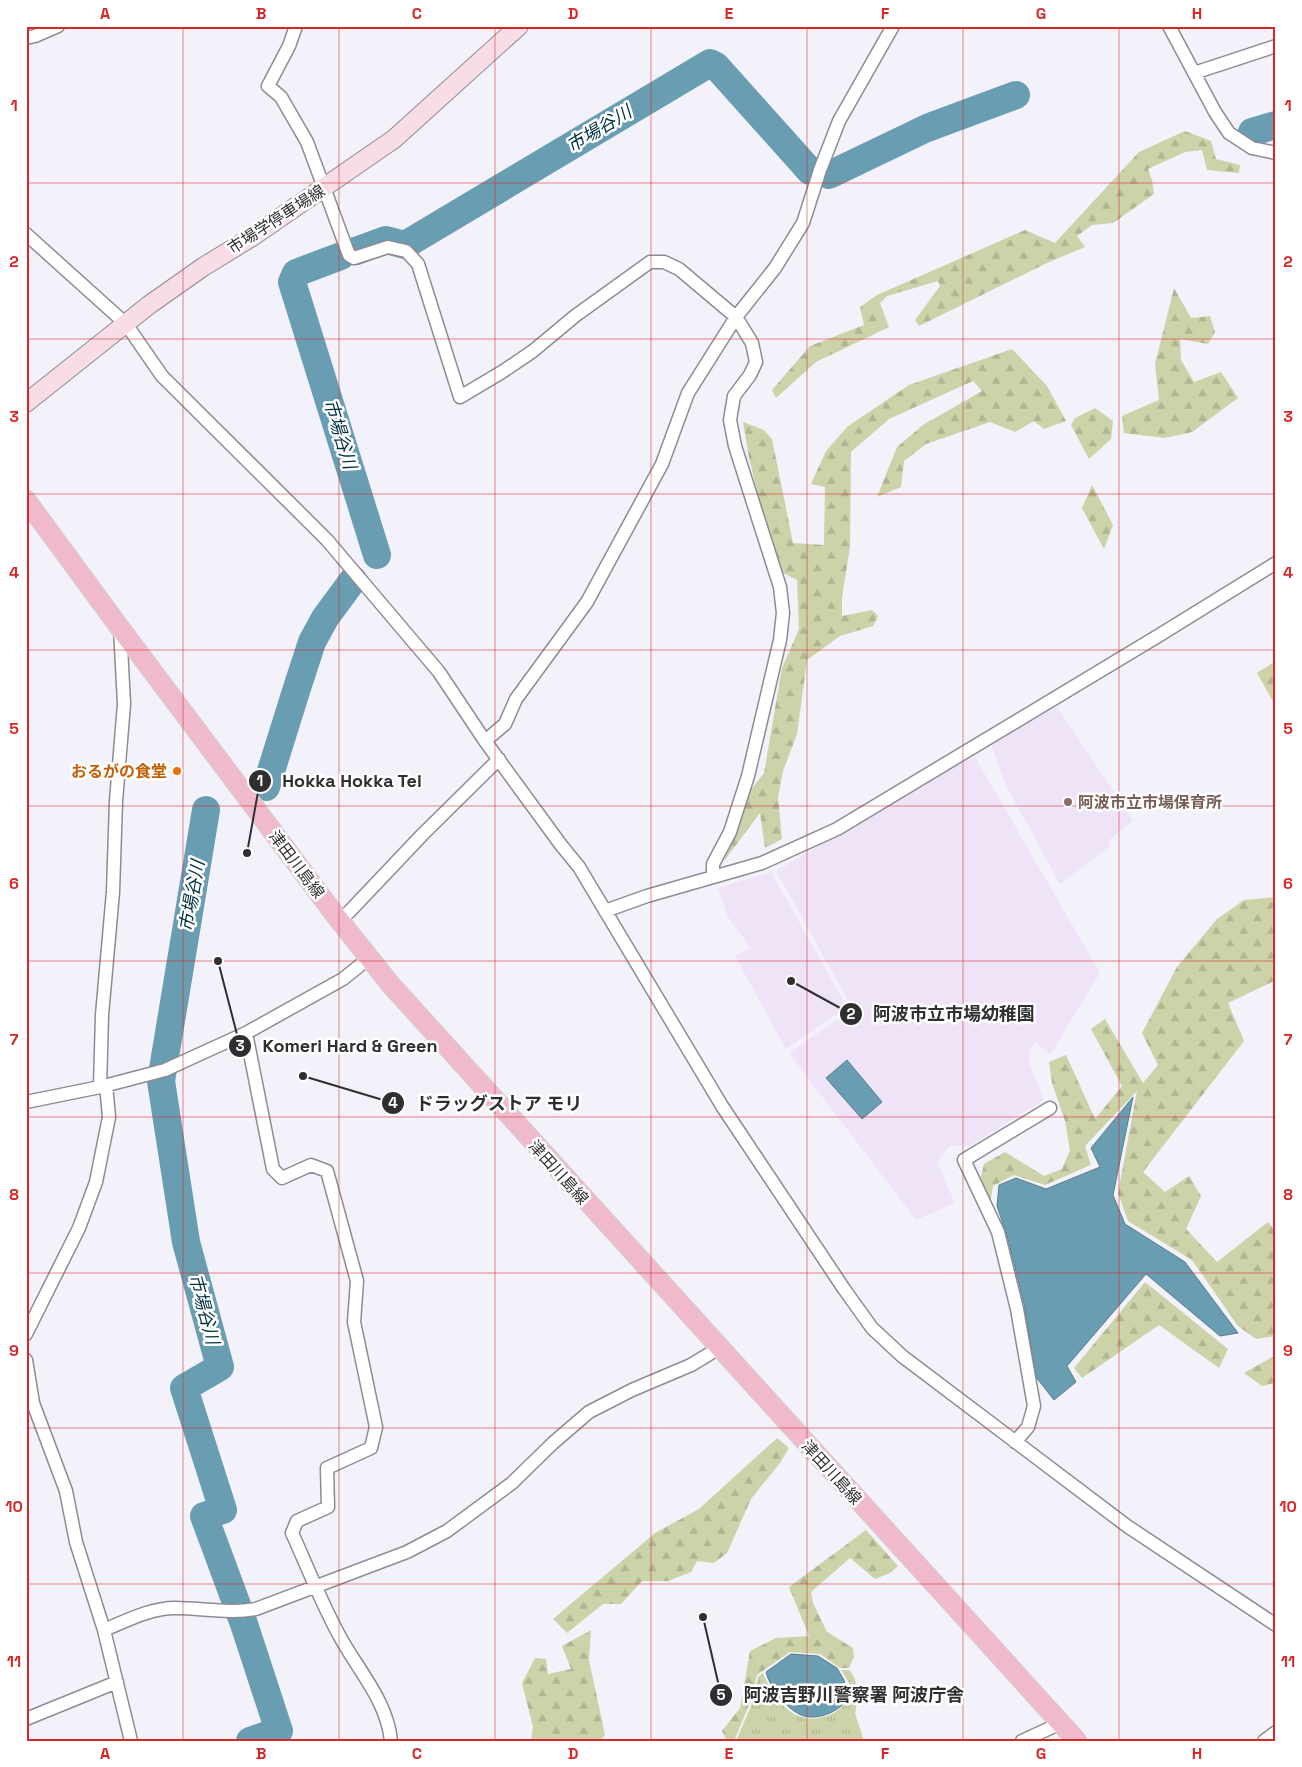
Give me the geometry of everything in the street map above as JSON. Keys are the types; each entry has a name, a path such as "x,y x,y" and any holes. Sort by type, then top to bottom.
{"main road":[{"name":"市場学停車場線","path":"26,403 148,305 203,267 252,237 394,139 519,26"},
{"name":"津田川島線","path":"26,500 339,920 390,985 1077,1741"}],"street":[{"path":"26,38 58,26"},
{"path":"296,26 289,46 268,86 281,97 307,142 349,255 354,258 388,247 406,251 418,264 460,397 533,351 575,316 650,262 664,262 679,269 736,318 752,343 756,362 750,375 734,396 730,420 736,446 780,587 783,613 780,640 748,776 730,832 713,864 713,877"},
{"path":"485,741 505,724 516,699 587,602 662,464 688,393 736,318 775,268 803,224 820,170 839,121 892,26"},
{"path":"1170,26 1214,112 1229,133 1252,148 1276,154"},
{"path":"1194,73 1276,46"},
{"path":"26,234 126,324 162,376 327,540 439,672 485,741 560,845 579,867 722,1106 872,1328 902,1356 1127,1526 1276,1625"},
{"path":"605,911 647,896 762,863 837,829 1276,563"},
{"path":"26,1334 79,1228 96,1182 109,1117 103,1086 102,1015 113,892 116,801 124,704 120,628"},
{"path":"339,920 350,912 422,835 499,759"},
{"path":"26,1102 103,1086 161,1071 246,1033 343,980 369,958"},
{"path":"246,1033 273,1169 282,1178 311,1165 327,1171 357,1281 354,1322 376,1427 371,1448 327,1468 328,1507 298,1521 292,1533 338,1634 384,1711 390,1728 391,1741"},
{"path":"1015,1442 1028,1427 1034,1406 1017,1309 998,1232 964,1160 1050,1108"},
{"path":"104,1630 141,1615 173,1608 239,1611 256,1609 407,1552 447,1530 512,1483 553,1443 589,1412 632,1390 691,1365 719,1348"},
{"path":"26,1360 33,1403 66,1491 76,1542 104,1630 131,1741"},
{"path":"26,1719 117,1682"},
{"path":"1022,1741 1061,1723"},
{"path":"1264,1741 1276,1732"}],"shaded area":[{"name":"阿波市立市場保育所","path":"1057,707 1133,820 1108,841 1110,846 1060,884 1005,784 991,743"},
{"path":"975,757 1100,973 1050,1055 1036,1042 1029,1051 1029,1062 1044,1100 971,1145 950,1146 937,1162 955,1203 916,1220 789,1053 853,1009 776,871 950,767"},
{"path":"771,872 847,1007 786,1049 735,956 750,947 728,917 718,888"}],"green space":[{"path":"1185,131 1211,141 1216,159 1240,165 1239,173 1207,170 1202,150 1185,152 1148,169 1154,194 1113,223 1092,225 1077,236 1085,247 1049,262 919,326 915,320 940,286 938,281 887,296 880,303 889,327 816,362 776,398 772,390 810,346 864,325 860,307 877,295 1025,230 1055,243 1139,152"},
{"path":"1174,288 1191,318 1210,316 1215,332 1208,344 1180,339 1181,360 1194,382 1221,372 1238,398 1192,432 1165,438 1124,433 1122,416 1159,400 1155,364"},
{"path":"1012,349 1047,386 1066,421 1044,429 1034,421 1015,432 990,422 926,444 904,461 901,487 877,497 897,447 923,425 982,391 973,381 889,419 851,452 850,547 842,597 842,616 872,610 878,616 873,626 840,636 807,660 797,734 783,771 778,797 782,839 765,848 760,813 724,861 750,791 764,773 782,668 799,629 797,580 783,573 767,531 749,458 743,422 764,430 772,439 793,543 824,545 825,487 811,484 826,451 848,426 909,385"},
{"path":"1095,408 1113,421 1111,439 1089,459 1071,425 1075,418"},
{"path":"1092,485 1113,525 1104,549 1082,508"},
{"path":"1276,661 1276,707 1257,673"},
{"path":"1276,897 1276,980 1228,1003 1244,1041 1143,1172 1165,1192 1189,1176 1201,1196 1186,1229 1217,1262 1268,1222 1276,1232 1276,1336 1256,1339 1238,1326 1192,1260 1128,1221 1118,1193 1137,1091 1085,1146 1091,1165 1045,1185 1014,1175 993,1186 990,1204 980,1181 984,1164 1005,1152 1044,1176 1062,1169 1070,1150 1065,1121 1052,1083 1049,1062 1066,1055 1095,1119 1122,1086 1091,1029 1105,1019 1143,1083 1158,1065 1142,1033 1177,967 1217,919 1244,900"},
{"path":"1145,1282 1228,1349 1219,1368 1159,1325 1082,1378 1074,1368"},
{"path":"1276,1355 1276,1383 1262,1386 1244,1373"},
{"path":"777,1438 789,1448 780,1463 751,1499 727,1553 714,1563 697,1561 691,1572 668,1581 642,1581 621,1604 603,1604 567,1633 553,1619 655,1533 699,1509"},
{"path":"866,1530 898,1566 890,1573 875,1579 850,1558 811,1592 813,1603 827,1632 853,1648 854,1657 849,1668 840,1668 820,1654 790,1652 757,1675 749,1705 734,1741 723,1741 726,1739 722,1731 740,1708 750,1651 776,1638 809,1636 789,1587"},
{"path":"591,1630 589,1660 605,1735 600,1741 531,1741 533,1727 522,1683 535,1658 546,1659 548,1674 571,1669 562,1646"},
{"path":"841,1670 849,1670 854,1677 859,1694 855,1713 864,1741 736,1741 751,1706 758,1677 763,1673 773,1692 786,1708 794,1714 813,1719 828,1716 835,1712 842,1707 850,1696 849,1683"}],"water":[{"path":"847,1060 882,1102 862,1119 826,1078"},
{"path":"1133,1097 1113,1195 1125,1224 1185,1262 1238,1333 1220,1336 1146,1274 1067,1366 1076,1382 1054,1400 1036,1377 1024,1304 1008,1239 997,1206 999,1185 1016,1178 1046,1189 1100,1167 1091,1148"},
{"path":"791,1654 818,1656 837,1668 844,1680 848,1695 838,1709 821,1716 809,1717 793,1711 783,1701 774,1690 766,1672"}],"waterway":[{"name":"市場谷川","path":"356,251 386,240 405,245 710,63 716,66 810,171"},
{"name":"市場谷川","path":"829,175 927,128 1016,95"},
{"name":"市場谷川","path":"1252,132 1276,125"},
{"name":"市場谷川","path":"341,256 296,273 292,282 377,555"},
{"name":"市場谷川","path":"266,787 312,642 325,618 353,580"},
{"name":"市場谷川","path":"206,810 161,1081 186,1242 220,1367 184,1388 223,1510 204,1516 244,1624 279,1731 250,1741"}],"place":[{"name":"おるがの食堂","path":"177,771"},
{"name":"阿波市立市場保育所","path":"1068,802"},
{"name":"Hokka Hokka Tei","path":"247,853"},
{"name":"Komeri Hard & Green","path":"218,961"},
{"name":"阿波市立市場幼稚園","path":"791,981"},
{"name":"ドラッグストア モリ","path":"303,1076"},
{"name":"阿波吉野川警察署 阿波庁舎","path":"703,1617"}]}
